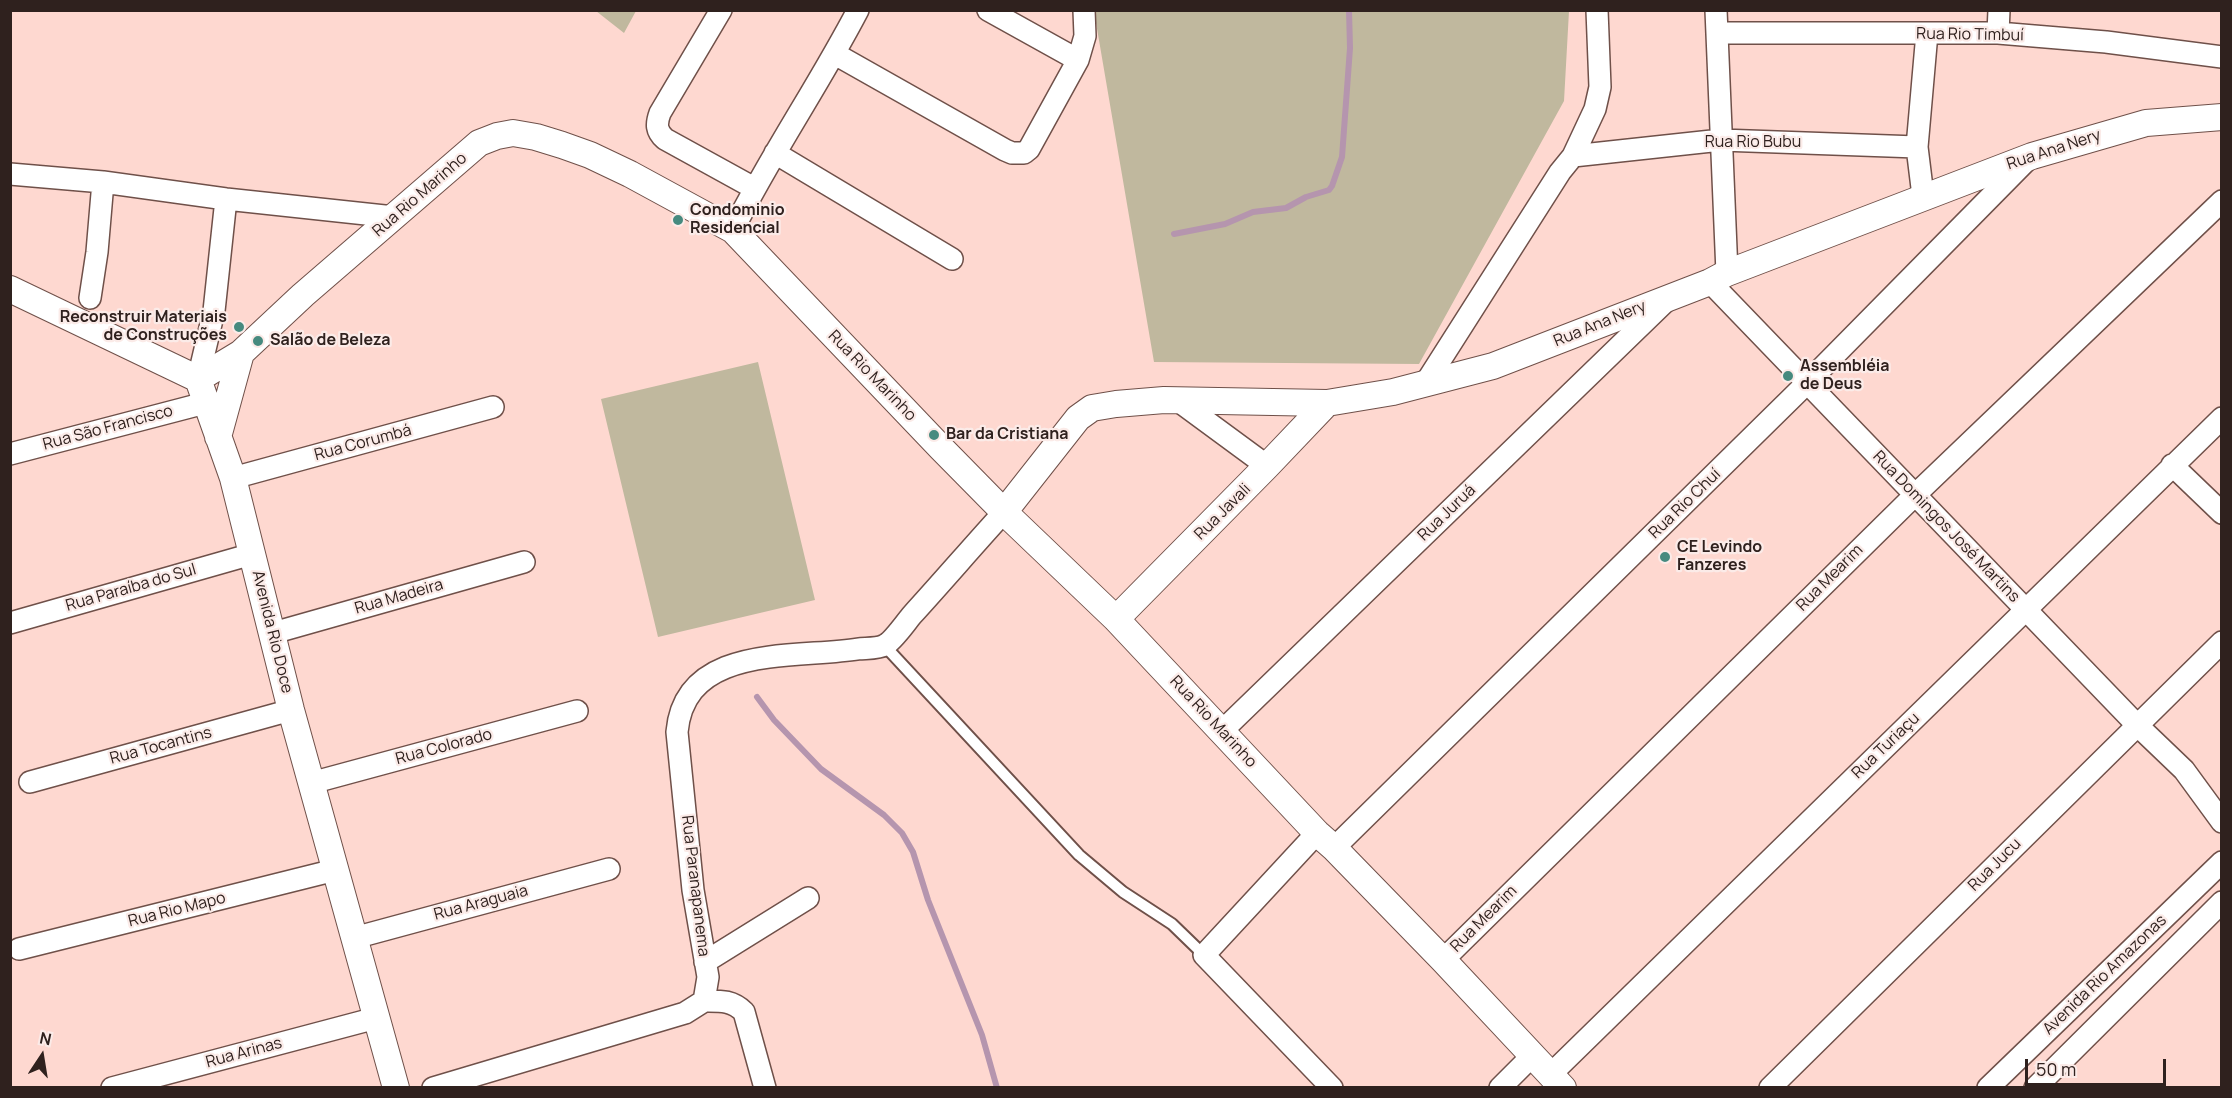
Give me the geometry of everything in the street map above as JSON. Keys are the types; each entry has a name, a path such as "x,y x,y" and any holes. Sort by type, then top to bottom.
{"street":[{"path":"721,10 660,113 658,131 665,139 754,188"},
{"path":"733,230 754,188 835,54 858,10"},
{"path":"988,10 1078,60"},
{"path":"835,54 1005,150 1018,154 1024,153 1029,149 1078,60 1085,36 1084,10"},
{"path":"1425,384 1567,164 1595,109 1600,87 1597,10"},
{"path":"1716,10 1722,140 1718,278"},
{"path":"1998,33 1999,10"},
{"name":"Rua Rio Timbuí","path":"1717,33 1998,33 2222,57"},
{"path":"1923,196 1917,147 1927,33"},
{"name":"Rua Ana Nery","path":"1004,512 1078,418 1092,408 1164,400 1327,403 1425,384 1493,366 1923,196 2032,156 2146,123 2222,117"},
{"name":"Rua Rio Marinho","path":"202,391 303,295 479,143 513,133 536,137 590,155 733,230 1004,512 1116,619 1557,1081"},
{"name":"Rua Rio Bubu","path":"1567,164 1722,140 1917,147"},
{"path":"775,153 952,259"},
{"name":"Rua Rio Chuí","path":"1204,955 1808,382 2032,156"},
{"path":"10,174 103,182 226,199 394,217"},
{"path":"90,298 97,252 103,182"},
{"path":"10,289 202,391 214,311 226,199"},
{"name":"Rua Mearim","path":"1443,960 1916,494 2222,201"},
{"name":"Rua Domingos José Martins","path":"1718,278 1808,382 2025,610 2184,770 2222,822"},
{"name":"Rua Juruá","path":"1222,731 1672,295"},
{"path":"218,437 241,353"},
{"name":"Avenida Rio Doce","path":"202,391 233,478 291,711 396,1088"},
{"name":"Rua São Francisco","path":"10,454 202,391"},
{"path":"1180,402 1268,466"},
{"name":"Rua Javali","path":"1116,619 1268,466 1327,403"},
{"name":"Rua Corumbá","path":"233,478 493,407"},
{"name":"Rua Turiaçu","path":"1557,1081 2025,610 2222,418"},
{"path":"2172,465 2222,513"},
{"path":"885,645 1004,512"},
{"name":"Rua Paraíba do Sul","path":"10,623 252,554"},
{"name":"Rua Madeira","path":"273,633 524,562"},
{"name":"Rua Jucu","path":"1770,1088 2222,642"},
{"name":"Rua Paranapanema","path":"704,1001 708,985 693,890 677,732 682,707 706,679 725,667 770,656 844,652 885,645"},
{"name":"Rua Tocantins","path":"30,782 291,711"},
{"name":"Rua Colorado","path":"311,783 577,711"},
{"name":"Rua Domingos José Martins","path":"2184,770 2222,795"},
{"name":"Avenida Rio Amazonas","path":"1988,1088 2222,862"},
{"name":"Rua Araguaia","path":"354,938 609,869"},
{"name":"Rua Rio Mapo","path":"19,949 335,870"},
{"path":"705,962 808,898"},
{"name":"Avenida Rio Amazonas","path":"2035,1088 2222,902"},
{"path":"1204,955 1332,1088"},
{"path":"434,1088 685,1013 704,1001 727,1001 744,1012 765,1088"},
{"name":"Rua Arinas","path":"112,1088 376,1018"},
{"path":"1500,1088 1533,1055"}],"lane":[{"path":"885,645 1079,855 1123,892 1172,924 1204,955"}],"shaded area":[{"path":"596,11 636,11 624,33"},
{"path":"1094,11 1569,11 1564,101 1419,364 1154,362"},
{"path":"758,362 815,600 658,637 601,399"}],"waterway":[{"path":"1174,234 1225,224 1253,212 1286,208 1306,197 1329,190 1342,157 1350,48 1349,10"},
{"path":"757,697 774,720 821,769 884,815 902,833 913,852 928,900 982,1035 997,1088"}],"place":[{"name":"Condominio Residencial","path":"678,220"},
{"name":"Reconstruir Materiais de Construções","path":"239,327"},
{"name":"Salão de Beleza","path":"258,341"},
{"name":"Assembléia de Deus","path":"1788,376"},
{"name":"Bar da Cristiana","path":"934,435"},
{"name":"CE Levindo Fanzeres","path":"1665,557"}]}
